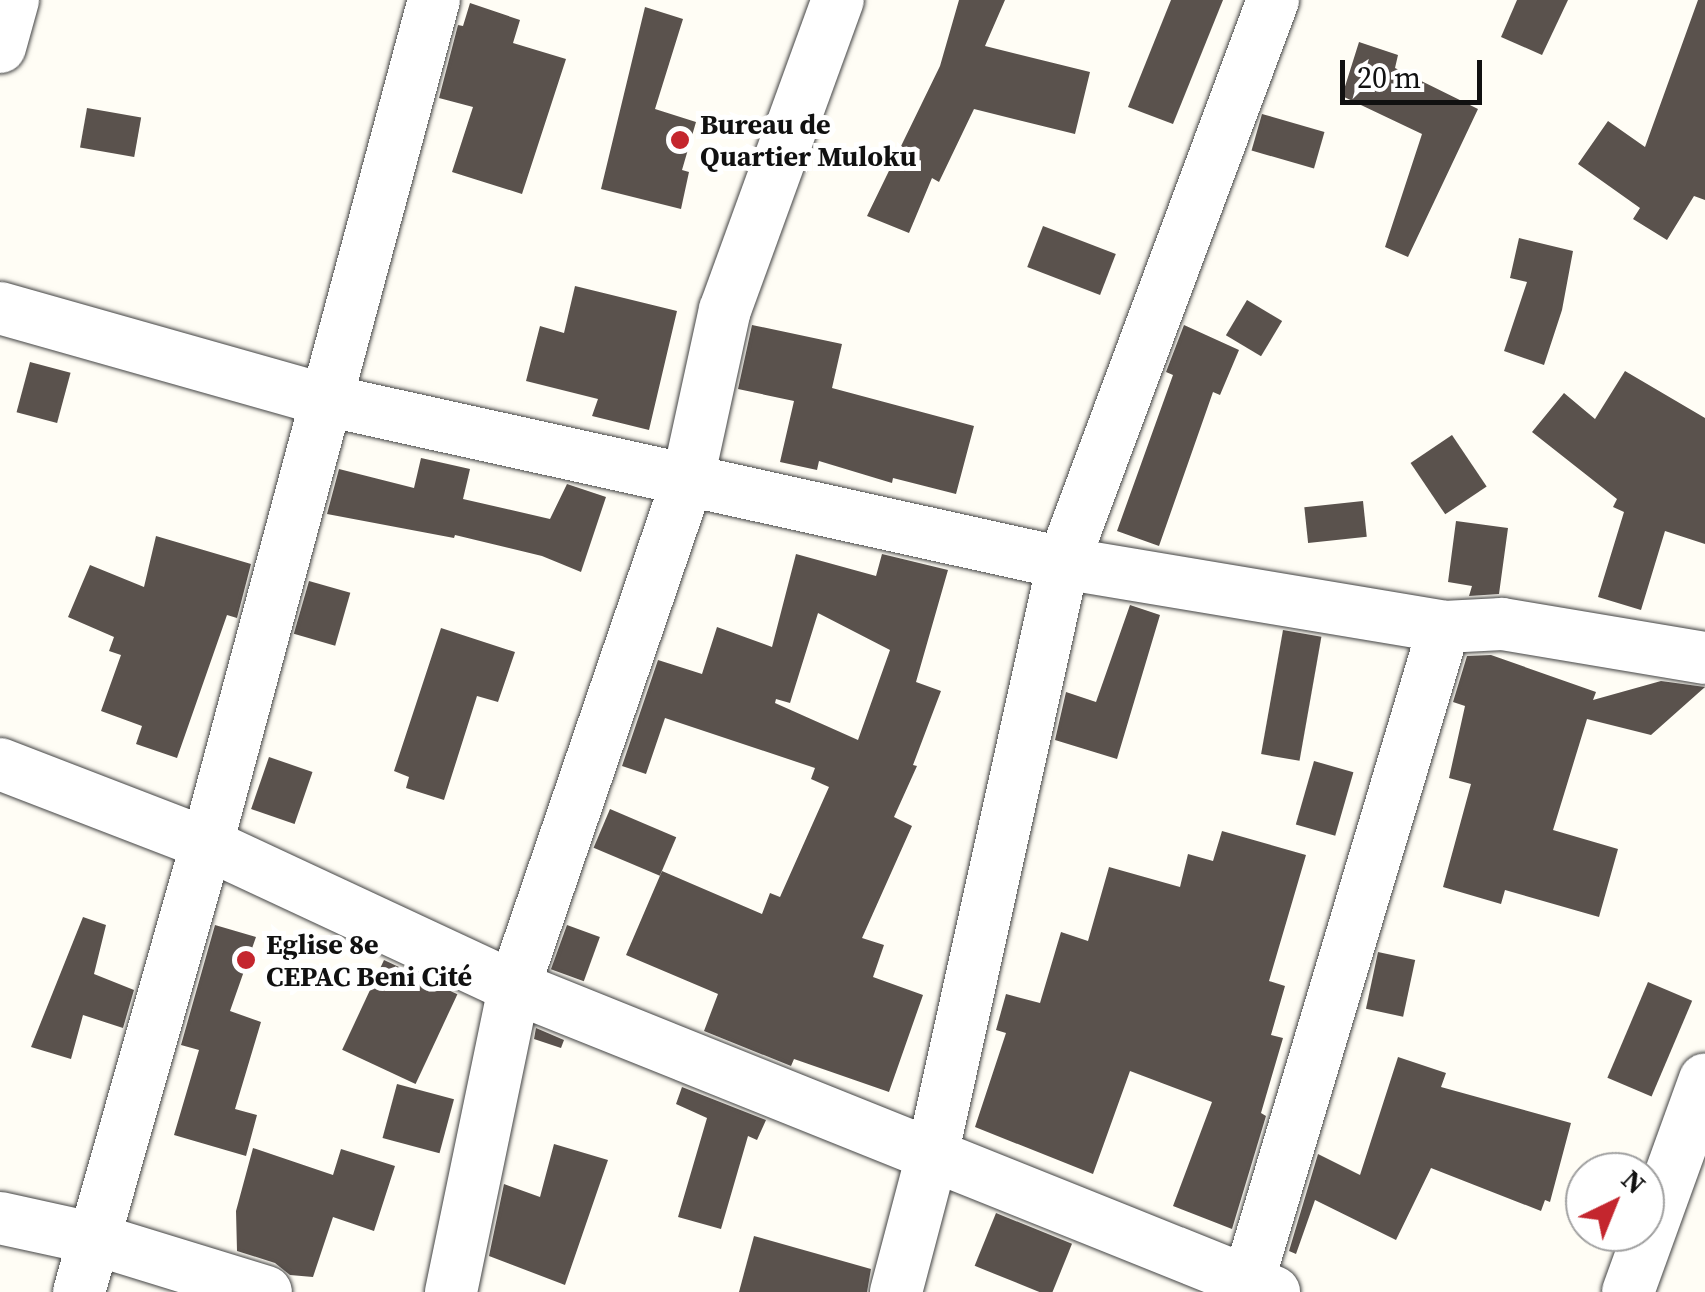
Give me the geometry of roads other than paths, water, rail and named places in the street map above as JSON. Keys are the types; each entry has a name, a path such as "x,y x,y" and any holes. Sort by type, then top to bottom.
{"street":[{"path":"0,47 14,0"},
{"path":"79,1292 91,1238 207,844 434,0"},
{"path":"451,1292 514,986 688,479 726,310 838,0"},
{"path":"896,1292 932,1156 1063,563 1272,0"},
{"path":"0,308 326,400 1063,563 1444,627 1502,624 1705,658"},
{"path":"0,764 207,844 514,986 1256,1288 1444,627"},
{"path":"1628,1292 1705,1079"},
{"path":"0,1218 91,1238 266,1292"}],"place":[{"name":"Bureau de Quartier Muloku","path":"680,140"},
{"name":"Eglise 8e CEPAC Beni Cité","path":"246,960"}]}
